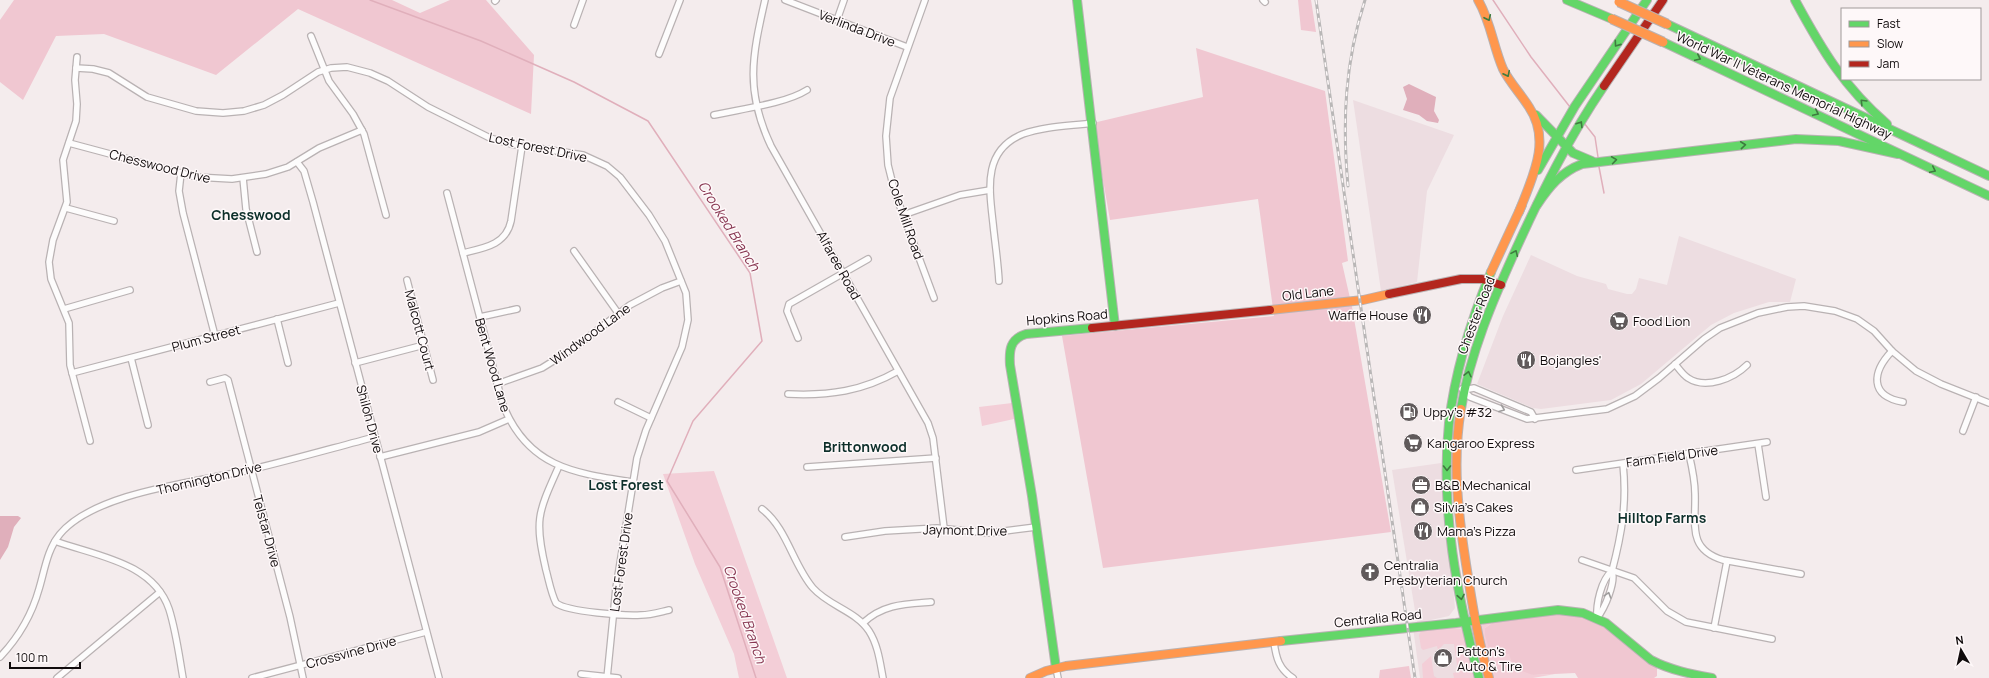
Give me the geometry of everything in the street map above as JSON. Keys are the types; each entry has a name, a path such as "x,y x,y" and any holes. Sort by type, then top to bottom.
{"main road":[{"name":"Hopkins Road","path":"1056,668 1036,527 1010,365 1010,347 1015,338 1022,335 1115,326 1093,123 1077,0"},
{"path":"1478,0 1492,27 1507,77 1531,110 1566,147 1579,157 1598,162"},
{"name":"World War II Veterans Memorial Highway","path":"1567,0 1663,42 1989,196"},
{"name":"Chester Road","path":"1480,678 1470,621 1452,542 1447,493 1447,456 1455,387 1467,337 1488,281 1519,212 1556,137 1647,0"},
{"name":"Chester Road","path":"1489,678 1470,621 1457,500 1457,442 1464,390 1474,350 1537,205 1566,147 1599,94 1663,0"},
{"path":"1795,0 1829,62 1841,79"},
{"name":"World War II Veterans Memorial Highway","path":"1617,1 1989,176"},
{"path":"1842,80 1869,109 1904,135"},
{"path":"1519,212 1541,150 1539,126 1531,110"},
{"path":"1537,205 1551,185 1564,172 1575,166 1598,162 1810,139 1851,143 1898,154"},
{"name":"Old Lane","path":"1115,326 1372,298 1454,279 1474,278 1501,285"},
{"name":"Centralia Road","path":"1030,678 1056,668 1558,610 1576,611 1597,618 1616,629 1651,660 1660,665 1712,678"}],"street":[{"path":"574,25 583,0"},
{"path":"659,54 680,0"},
{"name":"Alfaree Road","path":"765,0 754,53 753,80 756,106 771,146 844,273 931,430 936,458 944,528"},
{"name":"Verlinda Drive","path":"785,0 907,47"},
{"path":"837,20 844,0"},
{"name":"Cole Mill Road","path":"925,0 890,98 886,136 891,179 934,298"},
{"path":"311,36 324,70 336,93 353,114 362,130 372,160 386,215"},
{"path":"78,57 76,68 77,114 64,160 68,194 66,208 53,240 49,262 51,278 69,323 72,373 90,441"},
{"name":"Lost Forest Drive","path":"76,68 93,69 109,73 147,97 196,111 223,113 244,111 264,105 324,70 347,67 370,73 388,81 428,107 478,133 501,142 583,155 599,162 614,172 626,184 649,215 665,241 688,302 687,330 682,347 638,451 616,588 607,677"},
{"path":"714,115 756,106 807,90"},
{"path":"999,281 990,190 992,165 1000,152 1010,141 1033,131 1093,123"},
{"name":"Chesswood Drive","path":"68,142 208,179 242,178 277,171 297,162 319,148 362,130"},
{"path":"463,253 496,244 508,231 511,221 522,146"},
{"name":"Shiloh Drive","path":"297,162 305,174 439,678"},
{"path":"181,173 179,191 183,212 215,336"},
{"path":"242,178 246,209 257,252"},
{"path":"903,215 960,196 990,190"},
{"name":"Bent Wood Lane","path":"447,192 497,384 509,419 529,445 560,466 585,474 633,482"},
{"path":"66,208 114,220"},
{"path":"574,251 618,313"},
{"path":"798,338 787,311 789,304 868,259"},
{"name":"Malcott Court","path":"407,280 433,380"},
{"name":"Windwood Lane","path":"497,384 542,368 574,348 618,313 643,297 681,281"},
{"path":"64,308 130,290"},
{"name":"Plum Street","path":"72,373 339,303"},
{"path":"1464,390 1470,397 1527,419 1592,412 1621,404 1636,396 1704,339 1727,325 1758,313 1787,307 1821,308 1857,319 1874,331 1906,364 1928,378 1989,402"},
{"path":"480,317 517,309"},
{"path":"277,319 288,363"},
{"path":"355,362 424,344"},
{"path":"1892,351 1880,365 1877,381 1884,394 1889,398 1903,402"},
{"path":"130,358 148,425"},
{"path":"1675,364 1688,378 1703,383 1733,376 1747,365"},
{"path":"788,394 811,395 852,390 879,382 898,371"},
{"name":"Telstar Drive","path":"210,382 225,378 228,380 301,665 303,678"},
{"path":"1455,387 1464,390 1474,388 1531,412 1536,419"},
{"path":"1963,431 1976,397"},
{"path":"618,402 651,418"},
{"path":"380,457 478,432 509,419"},
{"name":"Thornington Drive","path":"0,657 18,634 30,614 39,590 48,554 55,541 75,520 103,505 201,479 250,470 375,437"},
{"name":"Farm Field Drive","path":"1576,470 1767,442"},
{"path":"1758,444 1766,497"},
{"path":"1689,454 1695,491 1694,528 1697,541 1707,553 1727,561 1801,574"},
{"path":"808,467 936,458"},
{"path":"1597,618 1604,609 1614,576 1612,571 1625,509 1623,464"},
{"path":"560,466 541,508 538,525 540,543 554,599 563,608 614,614 642,615 669,610"},
{"path":"762,509 774,521 814,589 827,600 863,623 875,643 883,678"},
{"name":"Jaymont Drive","path":"845,537 885,531 944,528 989,533 1036,527"},
{"path":"55,541 134,568 148,578 160,592 171,616 183,678"},
{"path":"1582,560 1634,578 1660,605 1677,617 1696,625 1772,639"},
{"path":"1714,628 1727,561"},
{"path":"57,678 160,592"},
{"path":"863,623 875,613 889,607 931,602"},
{"name":"Crossvine Drive","path":"252,678 426,632"},
{"path":"1274,642 1276,659 1282,669 1293,678"},
{"name":"Hopkins Road","path":"1056,668 1058,678"},
{"path":"581,674 618,678"}],"shaded area":[{"path":"14,0 392,0 420,13 450,0 486,0 534,55 531,114 298,9 216,75 104,34 56,36 23,100 0,82 0,20"},
{"path":"1298,0 1311,0 1316,32 1301,30"},
{"path":"1196,48 1325,91 1348,261 1342,263 1352,307 1391,532 1103,568 1062,336 1274,316 1258,199 1110,220 1093,123 1203,97"},
{"path":"1409,84 1436,97 1434,111 1439,120 1438,123 1427,121 1419,115 1403,110 1407,99 1403,87"},
{"path":"1353,100 1454,135 1427,191 1417,282 1381,291"},
{"path":"1679,236 1796,279 1790,302 1769,302 1734,313 1711,325 1641,384 1611,400 1541,409 1533,408 1477,384 1503,316 1531,255 1577,276 1606,284 1608,289 1632,294 1636,289 1639,278 1667,285"},
{"path":"1012,403 1014,419 982,426 979,407"},
{"path":"1441,463 1455,608 1449,616 1417,623 1392,470"},
{"path":"714,471 787,678 739,678 734,654 695,564 663,474"},
{"path":"0,516 18,516 21,518 14,527 8,547 0,560"},
{"path":"1558,612 1593,618 1619,636 1645,661 1657,668 1657,676 1654,678 1578,678 1575,673 1533,675 1514,668 1509,654 1490,652 1485,635 1485,628 1498,619"},
{"path":"1498,619 1485,628 1509,654 1533,675 1555,674 1533,678 1492,678 1480,628 1483,624"},
{"path":"1466,622 1479,678 1420,678 1413,628"},
{"path":"1454,628 1461,629 1466,638 1474,678 1454,678 1453,673 1458,672 1454,644 1444,644 1438,650 1437,646 1423,650 1421,648 1419,635 1421,631"},
{"path":"1431,656 1434,676 1437,678 1423,678 1422,664"},
{"path":"1409,666 1411,678 1379,678 1380,670"}],"waterway":[{"name":"Crooked Branch","path":"370,0 481,41 574,82 648,121 750,273 762,341 693,421 667,481 720,567 756,678"},
{"path":"1493,0 1531,57 1570,107"},
{"path":"1584,123 1595,137 1598,157"},
{"path":"1599,167 1604,193"}],"railway":[{"path":"1316,0 1415,678"},
{"path":"1348,186 1345,115 1349,69 1358,23 1365,0"}],"traffic: fast":[{"path":"1077,0 1115,326"},
{"path":"1567,0 1612,19"},
{"path":"1538,170 1575,106 1647,0"},
{"path":"1795,0 1815,35 1841,75"},
{"path":"1667,24 1989,176"},
{"path":"1663,42 1989,196"},
{"path":"1845,80 1858,96 1887,124"},
{"path":"1461,409 1476,347 1507,268 1557,165 1579,125 1604,86"},
{"path":"1536,115 1573,153 1592,161"},
{"path":"1537,205 1556,181 1568,171 1582,164 1796,139 1839,141 1898,154"},
{"path":"1479,678 1457,584 1452,552 1447,488 1447,455 1449,423 1455,384 1471,327 1491,272"},
{"path":"1056,668 1032,496 1010,365 1010,350 1014,342 1026,334 1092,328"},
{"path":"1281,641 1456,623 1558,610 1583,613 1606,623 1651,660 1681,671 1712,678"}],"traffic: slow":[{"path":"1478,0 1489,25 1503,69 1529,107 1536,120 1539,133 1538,160 1519,212"},
{"path":"1619,2 1667,24"},
{"path":"1612,19 1663,42"},
{"path":"1491,272 1522,205"},
{"path":"1270,310 1363,300 1389,294"},
{"path":"1461,409 1458,428 1457,487 1463,545 1473,607 1489,678"},
{"path":"1030,678 1046,671 1066,666 1281,641"}],"traffic: jam":[{"path":"1604,86 1663,0"},
{"path":"1389,294 1461,279 1482,279 1501,285"},
{"path":"1092,328 1270,310"}],"place":[{"name":"Waffle House","path":"1422,315"},
{"name":"Food Lion","path":"1619,321"},
{"name":"Bojangles'","path":"1526,360"},
{"name":"Uppy's #32","path":"1409,412"},
{"name":"Kangaroo Express","path":"1413,443"},
{"name":"B&B Mechanical","path":"1421,485"},
{"name":"Silvia's Cakes","path":"1420,507"},
{"name":"Mama's Pizza","path":"1423,531"},
{"name":"Centralia Presbyterian Church","path":"1370,572"},
{"name":"Patton's Auto & Tire","path":"1443,658"}],"district":[{"name":"Chesswood","path":"251,215"},
{"name":"Brittonwood","path":"865,447"},
{"name":"Lost Forest","path":"626,485"},
{"name":"Hilltop Farms","path":"1662,518"}]}
